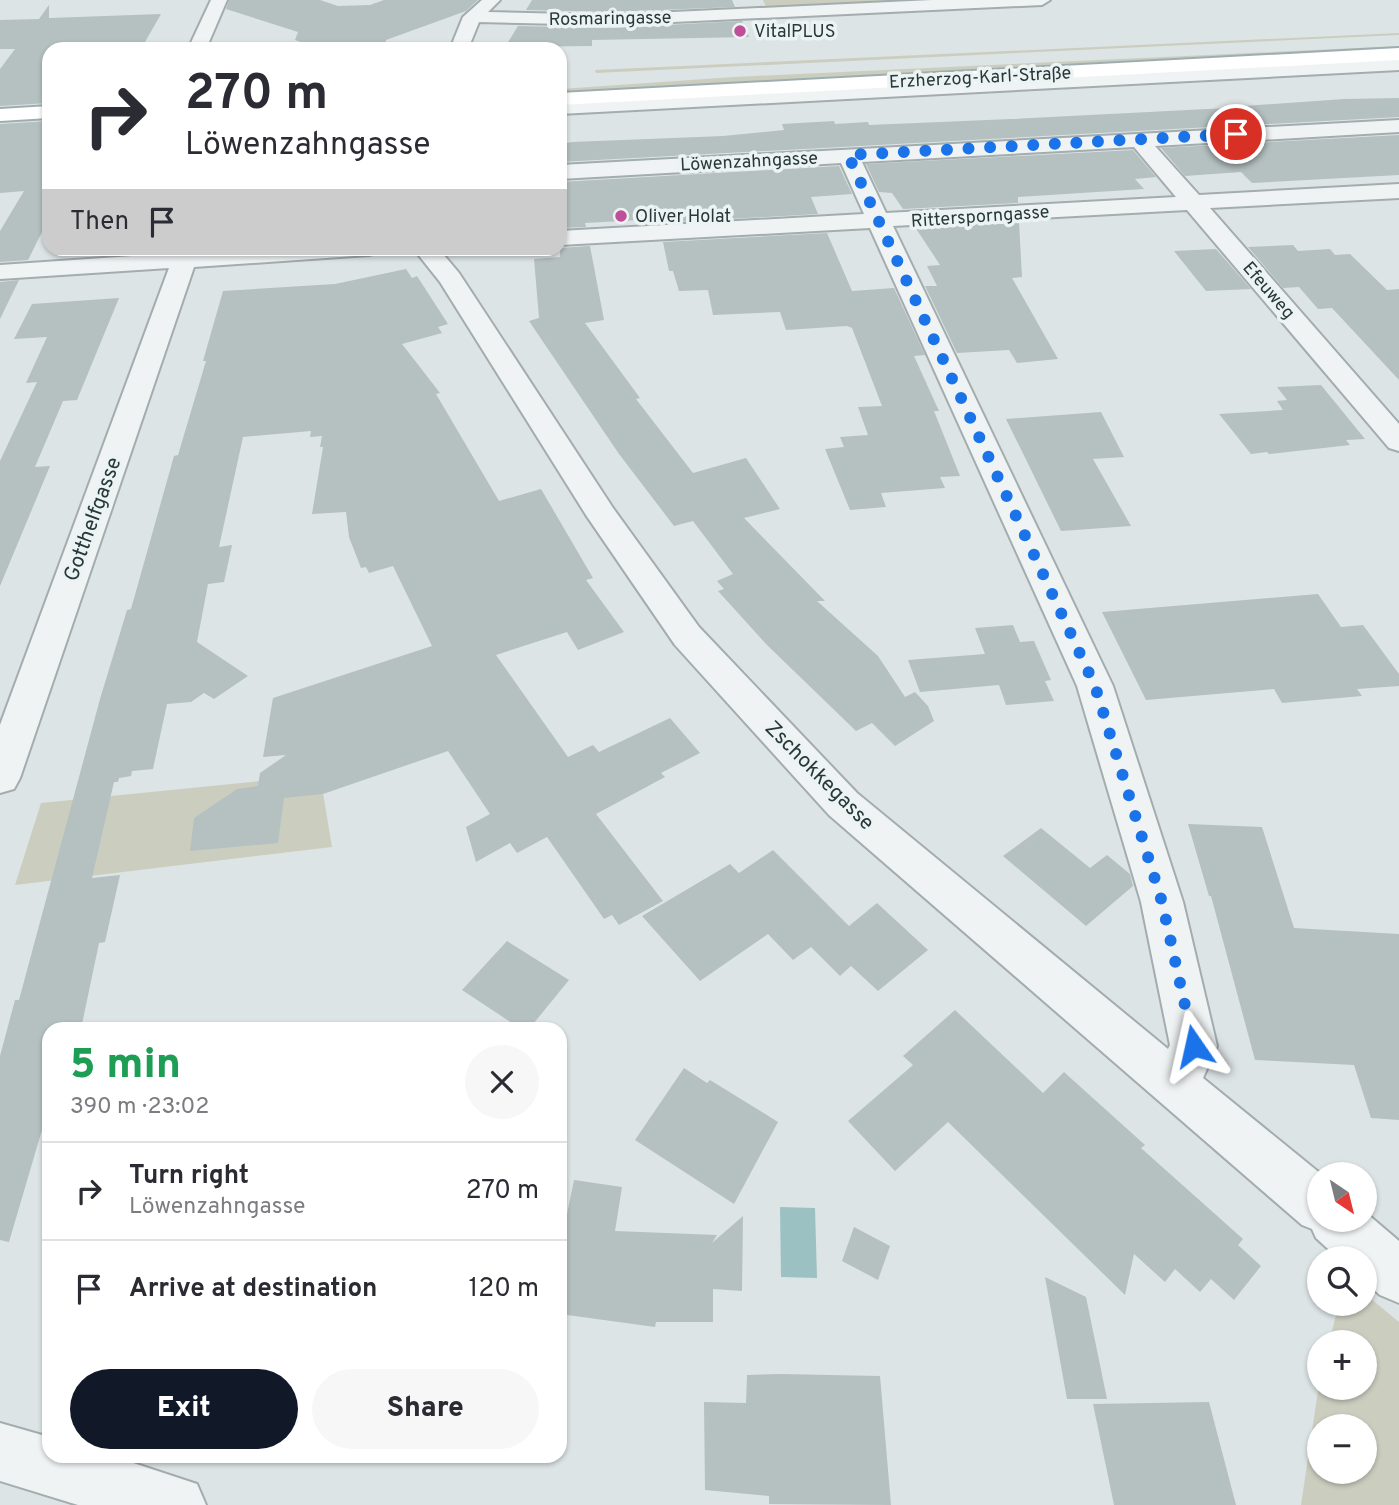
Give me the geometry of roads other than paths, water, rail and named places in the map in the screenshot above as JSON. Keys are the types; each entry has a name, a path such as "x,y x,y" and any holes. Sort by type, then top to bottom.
{"main road":[{"name":"Erzherzog-Karl-Straße","path":"567,82 1399,41"},
{"name":"Erzherzog-Karl-Straße","path":"567,99 1399,54"},
{"path":"0,115 42,112"},
{"path":"0,128 42,126"}],"street":[{"path":"200,42 219,0"},
{"path":"462,42 472,17 492,0"},
{"name":"Rosmaringasse","path":"472,17 609,20 761,7 1042,0"},
{"name":"Erzherzog-Karl-Straße","path":"567,108 1399,64"},
{"name":"Löwenzahngasse","path":"567,172 1399,126"},
{"name":"Efeuweg","path":"1138,139 1399,442"},
{"path":"848,155 1095,686 1162,902 1194,1046 1176,1083"},
{"name":"Rittersporngasse","path":"567,238 1399,191"},
{"path":"0,272 75,258 184,261 255,256"},
{"name":"Zschokkegasse","path":"432,256 450,278 602,515 687,636 844,804 1307,1196"},
{"name":"Gotthelfgasse","path":"0,778 184,261"},
{"path":"1348,1232 1399,1276"},
{"path":"0,1452 176,1505"}],"water":[{"path":"780,1207 815,1208 817,1278 781,1277"}],"place":[{"name":"VitalPLUS","path":"740,31"},
{"name":"Oliver Holat","path":"621,216"}]}
